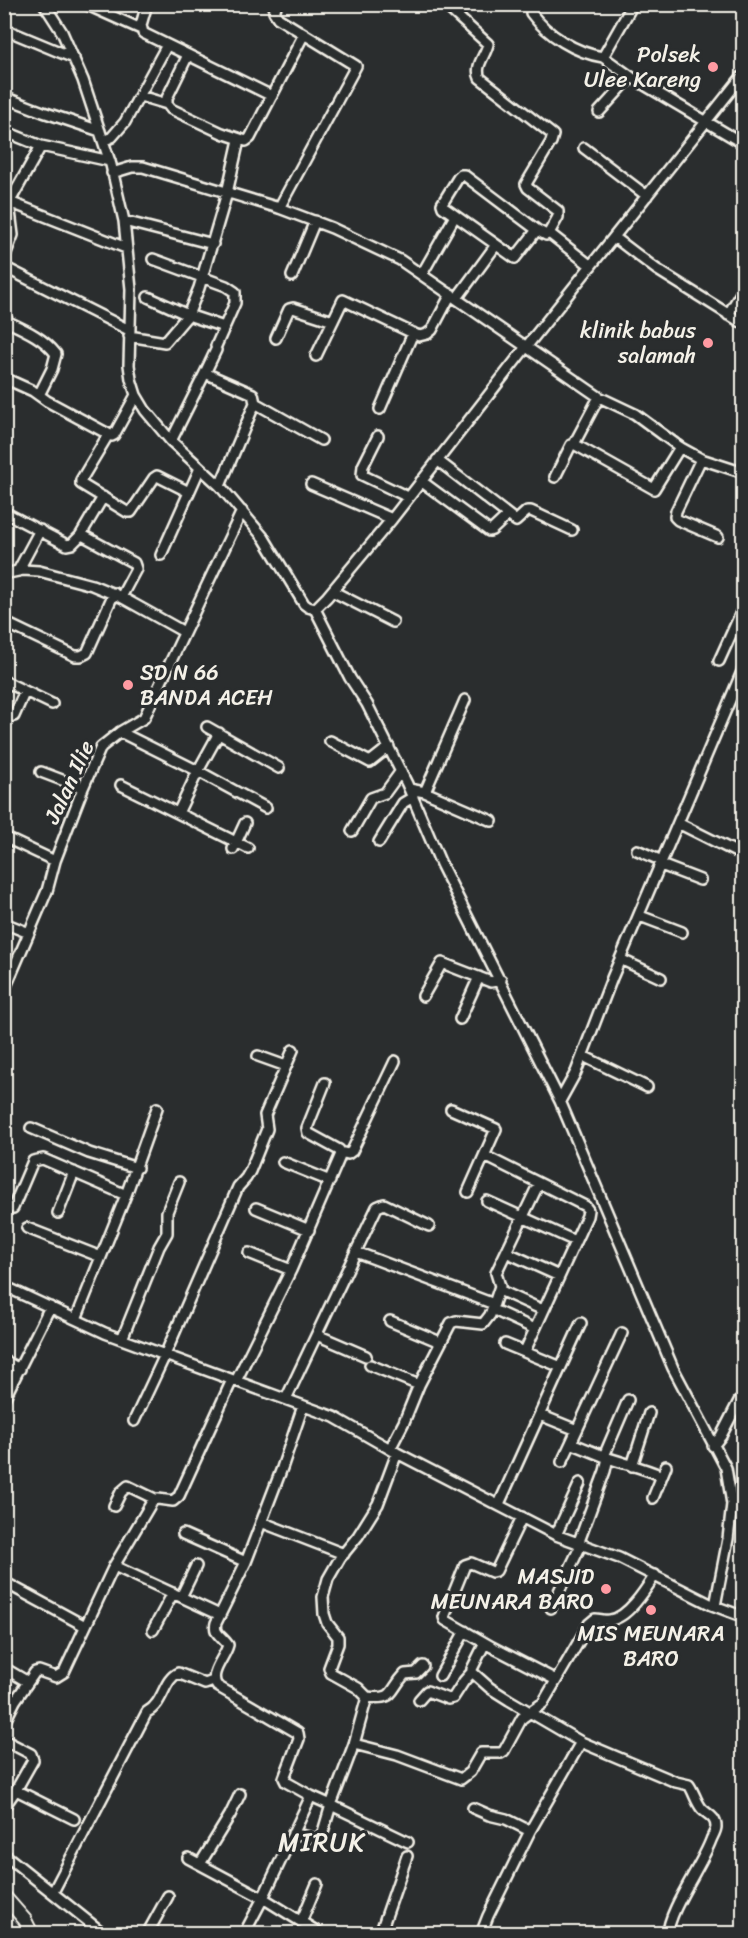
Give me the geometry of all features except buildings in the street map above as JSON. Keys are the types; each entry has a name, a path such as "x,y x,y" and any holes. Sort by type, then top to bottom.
{"street":[{"path":"85,4 141,29 144,33 167,45 272,96"},
{"path":"141,29 147,4"},
{"path":"277,4 274,12 278,18 356,66 279,208"},
{"path":"444,4 488,44 478,68 480,78 553,135 552,141 526,184 558,211 558,217 549,233"},
{"path":"603,57 633,4"},
{"path":"49,7 83,80 110,161 124,221 131,289 129,333 131,379 136,395 145,410 171,441 242,511 264,538 303,604 315,609 401,771 441,864 560,1101 673,1368 726,1468 732,1504 728,1539 711,1604"},
{"path":"531,14 546,30 584,52 603,57 631,77 744,144"},
{"path":"4,29 74,58"},
{"path":"140,96 167,104 171,109 239,140 246,141 250,138 304,34"},
{"path":"103,141 120,130 167,45"},
{"path":"167,104 167,98 188,55"},
{"path":"315,609 392,519 744,74"},
{"path":"598,112 631,77"},
{"path":"4,97 100,131"},
{"path":"4,130 41,146 110,161"},
{"path":"4,267 129,333 165,342 188,315 202,278 227,193 239,140"},
{"path":"4,258 14,235 7,202 25,178 41,146"},
{"path":"584,148 647,196"},
{"path":"112,172 143,167 279,208 315,221 400,260 600,396 635,414 680,447 701,459 744,473"},
{"path":"537,230 515,258 455,216 442,204 462,174 537,230 546,235 549,233 591,266"},
{"path":"7,202 126,248"},
{"path":"422,274 455,216"},
{"path":"124,221 213,244"},
{"path":"292,276 315,221"},
{"path":"614,237 656,269 744,324"},
{"path":"316,356 343,300 412,333 422,335 432,330 454,296 496,245"},
{"path":"153,259 226,286 235,292 235,303 216,348 171,441"},
{"path":"728,315 744,288"},
{"path":"148,297 188,315 224,327"},
{"path":"276,338 289,309 293,308 333,321"},
{"path":"4,320 34,335 50,346 56,354 52,369 39,395"},
{"path":"380,409 412,333"},
{"path":"205,373 253,394 255,403 219,486"},
{"path":"4,378 25,386 108,435 114,435 136,395"},
{"path":"555,477 600,396"},
{"path":"255,403 321,440"},
{"path":"108,435 81,480 81,484 127,512 131,512 157,476 189,492"},
{"path":"378,436 363,466 362,475 408,497"},
{"path":"574,444 654,489 680,447"},
{"path":"701,459 675,517 718,537"},
{"path":"437,460 516,521 527,511 531,511 572,530"},
{"path":"161,555 200,468"},
{"path":"421,481 489,531 508,515"},
{"path":"311,484 392,519"},
{"path":"4,512 70,545 80,536 103,497"},
{"name":"Jalan Ilie","path":"5,990 47,891 55,861 101,747 120,732 144,718 242,511"},
{"path":"18,571 40,530"},
{"path":"4,622 75,656 87,653 117,595 133,575 136,565 84,536 80,536"},
{"path":"4,574 39,571 92,585 117,595 184,632"},
{"path":"332,591 393,622"},
{"path":"719,661 744,606"},
{"path":"560,1101 583,1056 620,959 742,678 744,667"},
{"path":"4,681 52,704"},
{"path":"4,717 14,716 25,691"},
{"path":"425,792 465,700"},
{"path":"207,727 279,768"},
{"path":"120,732 266,808"},
{"path":"178,813 219,733"},
{"path":"330,741 370,762 389,747"},
{"path":"352,831 371,798 385,793 401,771"},
{"path":"41,772 83,788"},
{"path":"121,785 178,813 235,846 248,848"},
{"path":"379,842 411,793 425,792 492,821"},
{"path":"235,846 245,823"},
{"path":"678,823 744,856"},
{"path":"4,837 55,861"},
{"path":"637,850 700,880"},
{"path":"639,916 682,932"},
{"path":"4,923 29,933"},
{"path":"620,959 661,978"},
{"path":"4,963 14,968"},
{"path":"423,996 442,963 491,982 501,980"},
{"path":"460,1019 479,977"},
{"path":"134,1421 238,1187 250,1171 267,1129 265,1115 293,1050"},
{"path":"258,1056 286,1066"},
{"path":"583,1056 647,1087"},
{"path":"325,1083 307,1128 308,1133 340,1152 348,1154 352,1151 395,1061"},
{"path":"76,1319 137,1168 157,1108"},
{"path":"451,1109 496,1129 468,1192"},
{"path":"31,1128 89,1153 137,1168"},
{"path":"114,1506 121,1492 128,1486 170,1502 179,1496 291,1270 330,1181 340,1152"},
{"path":"484,1156 585,1206 588,1210 525,1351"},
{"path":"13,1208 33,1161 43,1159 126,1195"},
{"path":"283,1162 330,1181"},
{"path":"58,1213 74,1172"},
{"path":"122,1339 159,1247 167,1233 167,1212 179,1182"},
{"path":"423,1666 416,1673 405,1674 384,1698 367,1697 358,1688 331,1673 329,1668 338,1644 338,1637 327,1623 322,1597 328,1579 378,1504 404,1422 419,1385 451,1323 456,1321 483,1324 496,1308 500,1286 496,1273 539,1183"},
{"path":"486,1201 575,1241"},
{"path":"286,1399 377,1207 384,1204 429,1226"},
{"path":"256,1208 309,1230"},
{"path":"27,1228 101,1257"},
{"path":"356,1252 496,1308 535,1329"},
{"path":"506,1252 559,1276"},
{"path":"249,1253 291,1270"},
{"path":"4,1286 122,1339 334,1417 394,1451 556,1535 619,1558 711,1604 744,1617"},
{"path":"499,1290 543,1311"},
{"path":"4,1399 50,1307"},
{"path":"390,1321 440,1342"},
{"path":"499,1504 581,1323"},
{"path":"562,1462 622,1333"},
{"path":"317,1335 419,1385"},
{"path":"505,1344 561,1367"},
{"path":"4,1361 20,1369"},
{"path":"713,1446 721,1436 739,1401 744,1399"},
{"path":"551,1608 580,1545 605,1472 606,1457 628,1400"},
{"path":"303,1406 246,1562 215,1629 216,1634 228,1645 213,1675 213,1681 217,1686 298,1733 299,1739 284,1778 286,1782 408,1842"},
{"path":"633,1466 649,1413"},
{"path":"540,1415 577,1430"},
{"path":"571,1443 606,1457 640,1466 662,1476"},
{"path":"653,1498 666,1466"},
{"path":"556,1535 580,1483"},
{"path":"4,1724 15,1701 35,1672 39,1671 56,1677 64,1672 114,1566 155,1498"},
{"path":"522,1517 496,1570 492,1572 471,1563 465,1565 444,1617 445,1620 485,1644 556,1680"},
{"path":"261,1522 344,1554"},
{"path":"183,1534 246,1562"},
{"path":"114,1566 220,1615"},
{"path":"153,1630 196,1566"},
{"path":"354,1744 397,1755 461,1779 470,1772 480,1753 504,1751 522,1718 538,1709 543,1703 589,1623 595,1619 608,1621 620,1616 644,1592 654,1575"},
{"path":"4,1582 85,1626"},
{"path":"440,1676 465,1631"},
{"path":"419,1700 427,1691 448,1699 453,1698 472,1672 473,1665 485,1644"},
{"path":"4,1668 28,1682"},
{"path":"472,1672 490,1688 581,1742 691,1786 698,1803 713,1817 716,1827 707,1851 668,1928 668,1934"},
{"path":"53,1892 147,1712 156,1707 171,1678 178,1673 205,1684 213,1681"},
{"path":"293,1833 319,1838 323,1832 354,1744 367,1697"},
{"path":"4,1740 33,1756 32,1765 4,1807"},
{"path":"481,1934 530,1832 581,1742"},
{"path":"16,1790 74,1819"},
{"path":"200,1864 240,1794"},
{"path":"244,1934 311,1796"},
{"path":"473,1808 506,1819 530,1832"},
{"path":"4,1854 104,1934"},
{"path":"380,1934 407,1856"},
{"path":"188,1858 263,1898 321,1934"},
{"path":"300,1922 317,1884"},
{"path":"4,1896 25,1920 32,1934"},
{"path":"147,1934 168,1896"}],"place":[{"name":"Polsek Ulee Kareng","path":"713,67"},
{"name":"klinik babus salamah","path":"708,343"},
{"name":"SD N 66 BANDA ACEH","path":"128,685"},
{"name":"MASJID MEUNARA BARO","path":"606,1589"},
{"name":"MIS MEUNARA BARO","path":"651,1610"}],"district":[{"name":"MIRUK","path":"322,1842"}]}
